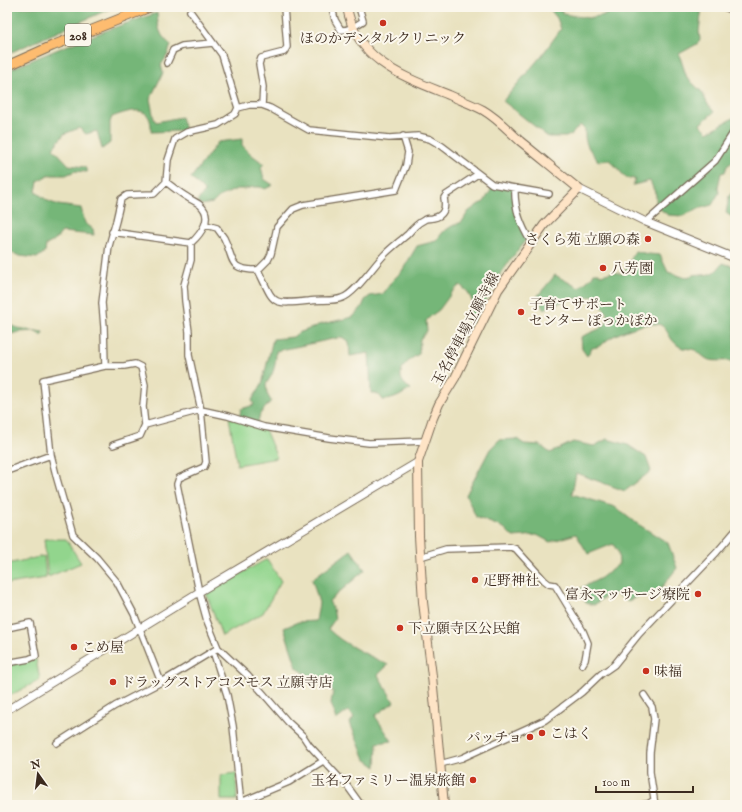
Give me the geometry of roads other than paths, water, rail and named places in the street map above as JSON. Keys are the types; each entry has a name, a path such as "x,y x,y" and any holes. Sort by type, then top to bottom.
{"highway":[{"name":"208","path":"7,66 52,46 150,7"}],"main road":[{"path":"347,7 352,28 358,39 368,52 382,63 414,81 483,110 502,124 579,189"},
{"name":"玉名停車場立願寺線","path":"444,805 420,557 418,462 423,452 425,441 439,404 455,378 498,290 544,225 579,189"}],"street":[{"path":"262,105 263,87 259,64 261,58 284,52 287,47 284,7"},
{"path":"332,7 335,20 341,30 352,28 362,21 359,7"},
{"path":"724,7 735,12"},
{"path":"105,366 102,303 109,246 121,199 127,195 154,194 166,182 168,160 175,139 187,132 218,125 235,114 238,108 222,56 190,11"},
{"path":"167,63 173,50 182,46 213,43"},
{"path":"238,108 249,105 262,105 308,130 382,137 418,136 430,139 442,146 492,184 549,194"},
{"path":"646,222 715,161 735,130"},
{"path":"206,225 217,228 224,238 230,257 234,264 243,269 258,270 268,260 271,254 277,227 293,209 303,205 396,190 406,164 408,152 403,136"},
{"path":"258,270 272,298 277,302 288,303 344,298 385,254 424,219 440,216 444,213 444,198 446,195 478,174"},
{"path":"166,182 201,205 206,217 206,225 191,243 191,260 184,285 189,332 189,356 201,410 206,462 204,467 179,478 177,484 199,592 227,696 241,804 289,782 323,761"},
{"path":"515,188 514,199 522,228 531,242"},
{"path":"579,189 646,222 732,257 735,260"},
{"path":"112,232 191,243"},
{"path":"112,445 140,436 145,426 143,407 145,385 141,367 135,364 124,366 105,366 43,380 51,455 72,535 96,558 117,582 134,614 161,682"},
{"path":"145,426 201,410 228,416 264,427 329,438 369,442 425,441"},
{"path":"7,472 51,455"},
{"path":"7,710 139,628 418,462"},
{"path":"440,764 462,758 545,720 582,692 601,674 614,665 639,634 735,531"},
{"path":"420,557 446,549 510,547 516,549 544,580 549,584 555,585 561,592 583,631 588,647 585,660 582,665"},
{"path":"7,628 30,623 36,656 29,659 7,663"},
{"path":"57,743 115,706 161,682 215,650"},
{"path":"215,650 248,676 348,787 361,805"},
{"path":"642,805 655,803 650,772 650,753 654,719 652,707 644,695"}],"place":[{"name":"ほのかデンタルクリニック","path":"383,23"},
{"name":"さくら苑 立願の森","path":"648,239"},
{"name":"八芳園","path":"603,268"},
{"name":"子育てサポート センター ぽっかぽか","path":"521,312"},
{"name":"疋野神社","path":"475,580"},
{"name":"富永マッサージ療院","path":"698,594"},
{"name":"下立願寺区公民館","path":"400,628"},
{"name":"こめ屋","path":"74,647"},
{"name":"味福","path":"646,671"},
{"name":"ドラッグストアコスモス 立願寺店","path":"113,682"},
{"name":"こはく","path":"542,733"},
{"name":"パッチョ","path":"530,737"},
{"name":"玉名ファミリー温泉旅館","path":"473,780"}]}
